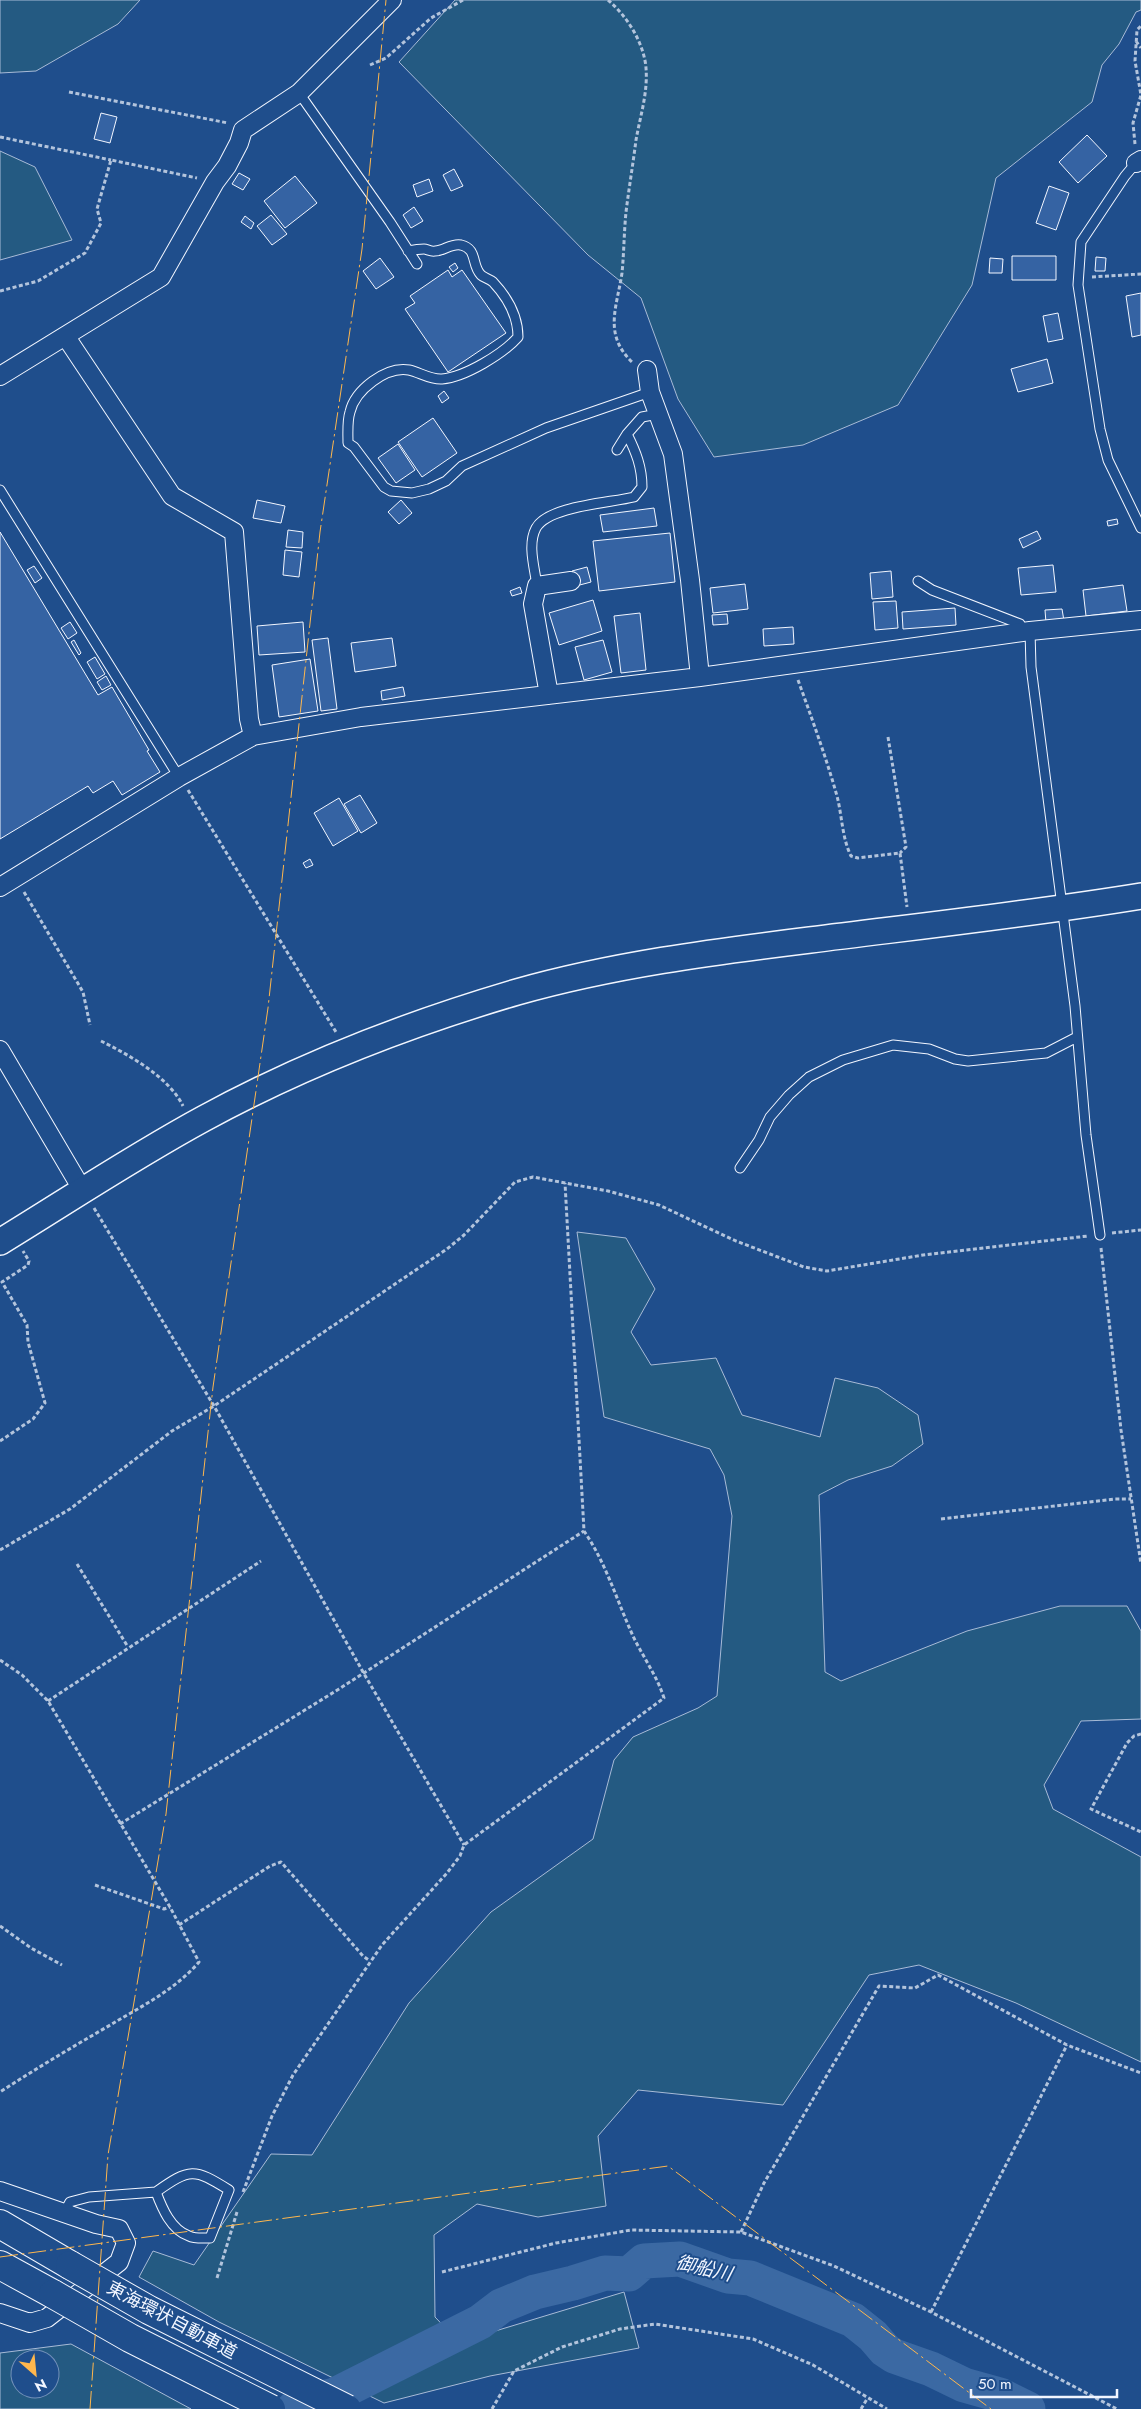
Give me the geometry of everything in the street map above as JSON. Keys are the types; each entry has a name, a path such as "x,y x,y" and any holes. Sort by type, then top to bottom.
{"highway":[{"name":"東海環状自動車道","path":"0,2224 70,2266 181,2326 347,2409"},
{"name":"東海環状自動車道","path":"0,2265 130,2338 271,2409"}],"street":[{"path":"0,376 161,277 239,143 243,130 299,93 392,0"},
{"path":"66,337 172,496 234,532 253,736"},
{"path":"647,370 650,392 673,454 690,580 700,677"},
{"path":"549,695 533,604 537,586 571,581"},
{"path":"7,883 179,776 253,736 361,717 700,677 1027,631 1141,620"},
{"path":"7,1238 193,1125 276,1082 348,1050 519,992 605,971 707,953 1061,909 1141,896"},
{"path":"0,1050 83,1191"},
{"path":"0,2191 96,2224 119,2229 126,2243 118,2262 48,2318 30,2323 0,2313"}],"lane":[{"path":"299,93 417,264"},
{"path":"1139,161 1120,183 1081,242 1078,279 1100,429 1108,460 1141,528"},
{"path":"408,251 423,249 435,251 448,246 460,245 469,249 475,258 475,267 481,275 492,281 513,310 518,322 518,337 508,348 457,377 440,380 407,370 393,371 374,380 359,394 350,411 348,442 354,447 384,487 390,490 412,493 429,489 446,481 462,466 546,428 650,392"},
{"path":"617,450 627,434 642,417 658,414"},
{"path":"537,586 532,548 536,528 545,519 560,512 634,497 642,487 642,474 637,454 627,434"},
{"path":"0,490 179,776"},
{"path":"918,581 932,590 1020,624 1027,631 1077,1037 1086,1135 1100,1235"},
{"path":"740,1168 759,1140 770,1117 789,1095 809,1077 843,1060 893,1045 929,1049 955,1059 968,1061 1046,1053 1077,1037"},
{"path":"64,2213 70,2202 89,2197 156,2192 178,2177 191,2173 204,2174 229,2190 210,2238 190,2237 176,2228 163,2211 156,2192"}],"path":[{"path":"370,65 386,58 431,18 463,0"},
{"path":"608,0 619,10 632,29 641,47 646,68 645,94 627,210 622,273 614,308 614,334 631,360 647,370"},
{"path":"1139,161 1133,124 1141,96 1135,61 1137,30 1141,26"},
{"path":"1136,41 1141,48"},
{"path":"69,92 234,124 243,130"},
{"path":"0,137 215,182"},
{"path":"0,291 38,281 85,253 102,223 97,209 111,160"},
{"path":"1078,279 1141,274"},
{"path":"793,664 830,772 841,809 848,849 851,856 858,858 900,853 906,847 888,737"},
{"path":"179,776 348,1050"},
{"path":"900,853 910,928"},
{"path":"7,883 83,992 90,1025"},
{"path":"101,1041 122,1051 172,1087 193,1125"},
{"path":"0,1550 70,1509 172,1431 214,1406 447,1249 464,1235 514,1182 533,1177 608,1191 659,1205 744,1244 804,1267 827,1271 923,1255 1141,1230"},
{"path":"241,2200 272,2116 293,2075 370,1961 382,1945 447,1873 460,1856 464,1845 664,1698 660,1683 633,1634 604,1566 584,1531 565,1183"},
{"path":"83,1191 214,1406 363,1672 464,1845"},
{"path":"1100,1235 1111,1346 1141,1564"},
{"path":"0,1441 33,1419 45,1403 28,1342 27,1325 2,1282 28,1265 29,1261 7,1238"},
{"path":"941,1519 1115,1499 1131,1499"},
{"path":"120,1824 584,1531"},
{"path":"48,1701 261,1561"},
{"path":"77,1564 128,1647"},
{"path":"0,1660 22,1675 48,1701 170,1907 199,1962 191,1972 157,1998 41,2065 0,2092"},
{"path":"1141,1734 1134,1736 1127,1743 1091,1809 1141,1832"},
{"path":"179,1924 270,1866 281,1862 363,1956 370,1961"},
{"path":"95,1885 164,1909 170,1907"},
{"path":"0,1926 31,1948 62,1965"},
{"path":"741,2232 764,2183 879,1986 915,1988 938,1975 1067,2044 1141,2073"},
{"path":"931,2312 1067,2044"},
{"path":"217,2278 238,2209"},
{"path":"442,2272 556,2243 631,2230 741,2232 834,2266 931,2312 1118,2409"},
{"path":"492,2409 514,2371 562,2347 620,2329 655,2324 753,2340 813,2365 867,2399 888,2409"},
{"path":"861,2409 867,2399"}],"shaded area":[{"path":"0,0 140,0 118,24 36,71 0,73"},
{"path":"455,0 1141,0 1141,10 1136,12 1119,44 1102,65 1092,102 996,178 972,285 898,405 803,445 714,457 678,399 641,298 588,255 399,62"},
{"path":"0,151 35,167 72,240 0,260"},
{"path":"577,1232 626,1238 655,1289 631,1332 651,1365 716,1358 742,1415 820,1437 835,1378 878,1388 918,1415 923,1444 892,1466 848,1480 819,1495 825,1672 841,1681 967,1631 1060,1606 1127,1606 1141,1631 1141,1719 1081,1721 1044,1785 1053,1809 1141,1857 1141,2062 1016,2003 919,1965 869,1975 783,2105 638,2090 598,2136 606,2206 538,2217 477,2204 434,2235 435,2317 459,2342 624,2292 639,2348 490,2376 384,2403 219,2322 139,2277 153,2251 194,2265 271,2154 312,2155 409,2003 491,1912 593,1839 614,1760 633,1737 698,1708 717,1696 732,1516 724,1475 710,1449 604,1417"},
{"path":"71,2344 191,2409 0,2409 0,2353 10,2352 10,2399 60,2399 60,2349 32,2349"}],"building":[{"path":"101,113 117,117 110,143 94,139"},
{"path":"1087,135 1107,156 1078,183 1059,162"},
{"path":"454,169 463,186 451,191 443,175"},
{"path":"239,173 250,179 243,190 232,184"},
{"path":"295,176 317,203 285,228 264,201"},
{"path":"429,179 433,191 417,197 413,185"},
{"path":"1049,186 1069,193 1056,230 1036,223"},
{"path":"414,207 423,221 411,228 403,215"},
{"path":"271,215 287,234 272,245 257,226"},
{"path":"245,216 254,223 251,229 241,222"},
{"path":"1012,256 1056,256 1056,280 1012,280"},
{"path":"1096,257 1106,258 1105,271 1095,271"},
{"path":"380,258 394,277 376,289 363,271"},
{"path":"990,258 1003,259 1002,273 989,273"},
{"path":"455,263 458,268 453,272 449,267"},
{"path":"448,270 452,277 462,270 506,333 448,372 405,309 415,303 410,296"},
{"path":"1141,293 1141,335 1132,337 1126,296"},
{"path":"1058,313 1063,339 1048,342 1043,316"},
{"path":"1047,359 1053,383 1018,392 1011,369"},
{"path":"444,391 449,398 442,403 438,396"},
{"path":"433,418 457,453 422,477 398,442"},
{"path":"398,444 415,470 396,483 378,458"},
{"path":"257,500 285,506 281,523 253,518"},
{"path":"401,500 412,513 399,524 388,512"},
{"path":"654,508 657,526 603,532 600,515"},
{"path":"1117,519 1118,524 1108,526 1107,521"},
{"path":"288,530 303,532 302,548 286,547"},
{"path":"1037,531 1041,539 1023,548 1019,539"},
{"path":"0,532 98,695 112,687 160,772 122,795 113,781 93,793 88,786 0,839"},
{"path":"670,533 675,582 599,591 593,541"},
{"path":"285,550 302,552 299,577 283,575"},
{"path":"1053,565 1056,592 1021,595 1018,568"},
{"path":"34,566 42,578 35,583 27,570"},
{"path":"587,567 591,582 576,586 572,571"},
{"path":"891,571 893,597 872,599 870,573"},
{"path":"745,584 748,609 713,613 710,588"},
{"path":"1123,585 1127,611 1086,616 1083,590"},
{"path":"520,587 522,593 512,596 510,591"},
{"path":"593,600 602,631 559,645 549,613"},
{"path":"896,601 898,628 875,630 873,602"},
{"path":"955,608 956,625 903,629 902,612"},
{"path":"1062,609 1064,621 1046,623 1045,610"},
{"path":"640,613 646,670 621,673 614,616"},
{"path":"727,614 728,624 713,625 712,615"},
{"path":"70,622 77,633 68,639 61,628"},
{"path":"303,622 305,652 259,655 257,626"},
{"path":"793,627 794,644 764,646 763,629"},
{"path":"328,638 337,709 321,711 312,640"},
{"path":"392,638 396,666 355,672 351,643"},
{"path":"74,640 81,653 79,655 71,642"},
{"path":"603,640 612,672 584,680 575,647"},
{"path":"95,657 105,674 97,679 87,662"},
{"path":"310,659 318,711 279,717 272,665"},
{"path":"106,676 111,685 102,690 97,682"},
{"path":"403,687 405,696 382,700 381,691"},
{"path":"360,795 377,823 361,833 344,804"},
{"path":"339,798 358,831 333,846 314,813"},
{"path":"310,859 313,865 306,868 303,863"}],"waterway":[{"name":"御船川","path":"293,2409 306,2402 335,2395 480,2322 501,2306 535,2292 605,2273 629,2274 644,2261 680,2259 728,2276 750,2278 853,2320 894,2356 931,2369 964,2385 1000,2395 1028,2409"}],"power":[{"path":"90,2409 108,2155 166,1814 213,1387 268,1008 320,532 362,249 386,0"},
{"path":"0,2257 668,2166 991,2409"}]}
